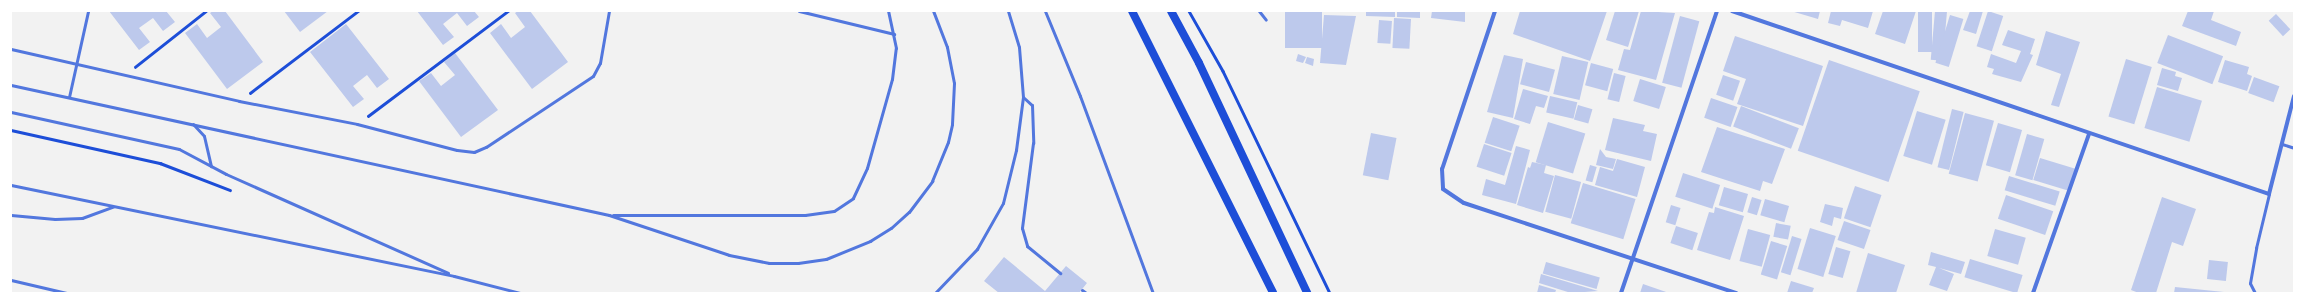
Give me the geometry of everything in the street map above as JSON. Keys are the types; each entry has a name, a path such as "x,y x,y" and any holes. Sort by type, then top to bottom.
{"main road":[{"path":"1132,11 1273,293"},
{"path":"1171,11 1199,63 1307,293"}],"street":[{"path":"1495,11 1442,169 1443,189 1464,203 1632,257 1736,293"},
{"path":"1621,293 1717,11"},
{"path":"1732,11 2089,134 2269,194 2294,96"},
{"path":"2033,293 2089,134"}],"lane":[{"path":"69,97 88,11"},
{"path":"11,50 125,74 239,101 357,124 457,150 474,152 486,147 593,76 600,63 609,11"},
{"path":"799,11 894,34"},
{"path":"609,215 805,215 834,211 853,198 867,168 892,79 896,48 888,11"},
{"path":"11,85 609,215 729,255 769,263 826,259 851,251 891,228 922,198 942,159 952,124 952,66 933,11"},
{"path":"935,293 977,249 1003,203 1016,150 1023,97 1019,47 1008,11"},
{"path":"1045,11 1080,96 1152,293"},
{"path":"1259,11 1266,20"},
{"path":"1023,97 1032,105 1033,143 1022,228 1027,246 1060,273"},
{"path":"11,112 179,149 211,166 454,276"},
{"path":"193,124 204,136 211,166"},
{"path":"2282,144 2294,148"},
{"path":"11,186 454,276 520,293"},
{"path":"2255,293 2250,283 2269,194"},
{"path":"11,215 55,219 82,218 113,207"},
{"path":"11,280 67,293"},
{"path":"1082,290 1086,293"}],"path":[{"path":"125,74 206,11"},
{"path":"239,101 358,11"},
{"path":"357,124 508,11"},
{"path":"1189,11 1223,71 1330,293"},
{"path":"11,130 160,163 236,192"}],"building":[{"path":"109,11 166,11 175,22 163,31 153,18 139,28 150,42 139,50"},
{"path":"213,11 225,11 263,62 227,89 185,33 197,24 207,38 221,27 210,13"},
{"path":"284,11 328,11 300,32"},
{"path":"417,11 474,11 479,17 467,26 457,13 443,24 454,37 443,45"},
{"path":"518,11 530,11 568,62 532,89 490,33 501,24 511,38 525,27 515,13"},
{"path":"1285,11 1322,11 1322,48 1285,48"},
{"path":"1366,11 1395,11 1395,17 1366,16"},
{"path":"1397,11 1420,11 1420,18 1397,17"},
{"path":"1432,11 1465,11 1465,22 1431,18"},
{"path":"1520,11 1607,11 1590,61 1513,34"},
{"path":"1615,11 1639,11 1628,47 1606,40"},
{"path":"1641,11 1675,13 1656,80 1618,70 1624,49 1630,50"},
{"path":"1791,11 1820,11 1818,19"},
{"path":"1831,11 1873,11 1868,28 1842,20 1840,26 1828,23"},
{"path":"1883,11 1916,11 1905,44 1875,34"},
{"path":"1918,11 1932,11 1932,52 1918,52"},
{"path":"1935,11 1947,12 1943,61 1931,60"},
{"path":"1970,11 1983,11 1976,34 1963,30"},
{"path":"1988,11 2003,16 1992,51 1977,46"},
{"path":"2188,11 2214,11 2211,20 2241,32 2236,46 2182,26"},
{"path":"2276,14 2290,29 2283,36 2269,21"},
{"path":"1324,15 1356,16 1346,65 1320,63"},
{"path":"1950,15 1963,19 1949,67 1935,63"},
{"path":"1680,16 1699,21 1681,88 1662,83"},
{"path":"1394,18 1411,19 1409,49 1392,48"},
{"path":"1379,20 1392,21 1390,44 1377,43"},
{"path":"346,24 389,79 377,88 367,75 353,86 364,99 353,107 310,52"},
{"path":"2008,30 2035,39 2030,54 2033,55 2021,82 1992,74 1994,69 1987,67 1991,54 2016,63 2021,51 2002,45"},
{"path":"2046,31 2080,42 2059,107 2051,105 2061,74 2036,65"},
{"path":"2168,35 2223,56 2212,84 2157,63"},
{"path":"1735,36 1823,66 1803,126 1737,104 1746,79 1723,71"},
{"path":"455,53 498,110 461,137 419,81 431,73 441,86 455,75 444,62"},
{"path":"1298,54 1306,57 1303,63 1296,61"},
{"path":"1504,55 1523,59 1513,118 1487,112"},
{"path":"1562,56 1588,62 1580,100 1553,94"},
{"path":"1307,57 1314,59 1313,66 1305,63"},
{"path":"2126,59 2152,67 2134,124 2108,116"},
{"path":"1829,60 1920,91 1889,182 1798,151"},
{"path":"2225,60 2249,67 2247,74 2252,76 2247,91 2218,82"},
{"path":"1526,62 1555,70 1549,92 1520,84"},
{"path":"1591,63 1613,69 1607,91 1585,85"},
{"path":"2162,68 2176,72 2175,76 2182,78 2178,91 2157,85"},
{"path":"1614,73 1626,76 1619,102 1607,99"},
{"path":"1723,75 1740,81 1733,101 1716,95"},
{"path":"2254,77 2279,86 2274,102 2248,93"},
{"path":"1640,79 1666,87 1659,109 1633,101"},
{"path":"2157,87 2202,101 2189,142 2144,128"},
{"path":"1523,89 1548,96 1544,108 1536,106 1530,124 1514,119"},
{"path":"1550,96 1577,102 1573,119 1546,113"},
{"path":"1711,98 1737,107 1731,127 1704,118"},
{"path":"1578,105 1592,109 1588,124 1574,119"},
{"path":"1741,106 1799,128 1791,149 1733,127"},
{"path":"1952,109 1964,112 1949,170 1937,167"},
{"path":"1917,111 1946,120 1932,165 1903,156"},
{"path":"1965,113 1994,121 1978,182 1949,174"},
{"path":"1493,117 1520,126 1511,151 1485,143"},
{"path":"1613,118 1645,125 1643,131 1657,134 1651,161 1605,150"},
{"path":"1548,122 1585,133 1573,174 1536,162"},
{"path":"1998,123 2022,130 2010,172 1986,165"},
{"path":"1717,127 1785,149 1772,184 1763,181 1760,191 1701,172"},
{"path":"1371,133 1397,138 1388,180 1363,175"},
{"path":"2027,134 2044,139 2032,180 2015,175"},
{"path":"1484,144 1512,153 1504,176 1477,167"},
{"path":"1516,146 1530,150 1516,204 1482,195 1486,179 1505,185"},
{"path":"1600,149 1606,157 1616,159 1613,169 1596,165"},
{"path":"2040,158 2075,169 2069,191 2033,180"},
{"path":"1617,159 1645,167 1637,197 1595,185 1600,167 1613,171"},
{"path":"1532,162 1546,165 1544,173 1554,176 1543,213 1517,205 1528,167 1530,168"},
{"path":"1590,165 1597,167 1592,182 1586,180"},
{"path":"1683,173 1720,185 1712,209 1675,197"},
{"path":"1555,175 1581,182 1571,219 1545,212"},
{"path":"2009,176 2060,191 2055,206 2005,190"},
{"path":"1583,183 1636,199 1623,239 1571,223"},
{"path":"1855,186 1881,195 1870,227 1844,218"},
{"path":"1724,187 1748,194 1743,212 1719,205"},
{"path":"2006,195 2053,211 2045,235 1998,219"},
{"path":"1752,197 1762,200 1757,215 1747,212"},
{"path":"2162,197 2196,209 2183,246 2172,242 2156,293 2139,293 2131,290"},
{"path":"1765,199 1789,206 1784,222 1760,215"},
{"path":"1825,204 1843,208 1841,219 1834,217 1832,226 1820,222"},
{"path":"1671,205 1681,208 1675,225 1666,222"},
{"path":"1715,207 1744,216 1730,260 1697,250 1709,212 1714,213"},
{"path":"1844,221 1870,230 1864,249 1837,240"},
{"path":"1776,223 1791,226 1788,240 1773,237"},
{"path":"1676,226 1698,233 1692,250 1670,243"},
{"path":"1810,228 1836,236 1823,277 1797,269"},
{"path":"1748,229 1770,235 1762,267 1739,261"},
{"path":"1995,229 2026,238 2018,265 1987,256"},
{"path":"1792,236 1802,239 1790,275 1781,272"},
{"path":"1771,241 1787,246 1777,279 1761,274"},
{"path":"1836,247 1850,251 1843,278 1828,274"},
{"path":"1931,252 1965,262 1961,274 1939,268 1954,274 1947,291 1929,285 1936,267 1928,265"},
{"path":"1868,253 1905,265 1896,293 1856,293"},
{"path":"1004,257 1045,291 1066,266 1087,283 1079,293 999,293 984,281"},
{"path":"1970,259 2023,275 2017,293 1964,277"},
{"path":"2209,260 2228,262 2226,281 2207,279"},
{"path":"1546,262 1600,277 1597,289 1543,274"},
{"path":"1541,274 1598,291 1571,293 1539,283"},
{"path":"1791,281 1814,288 1812,293 1787,293"},
{"path":"1643,284 1669,293 1640,293"},
{"path":"1539,285 1556,290 1555,293 1537,293"},
{"path":"2175,287 2224,292 2224,293 2174,293"}]}
